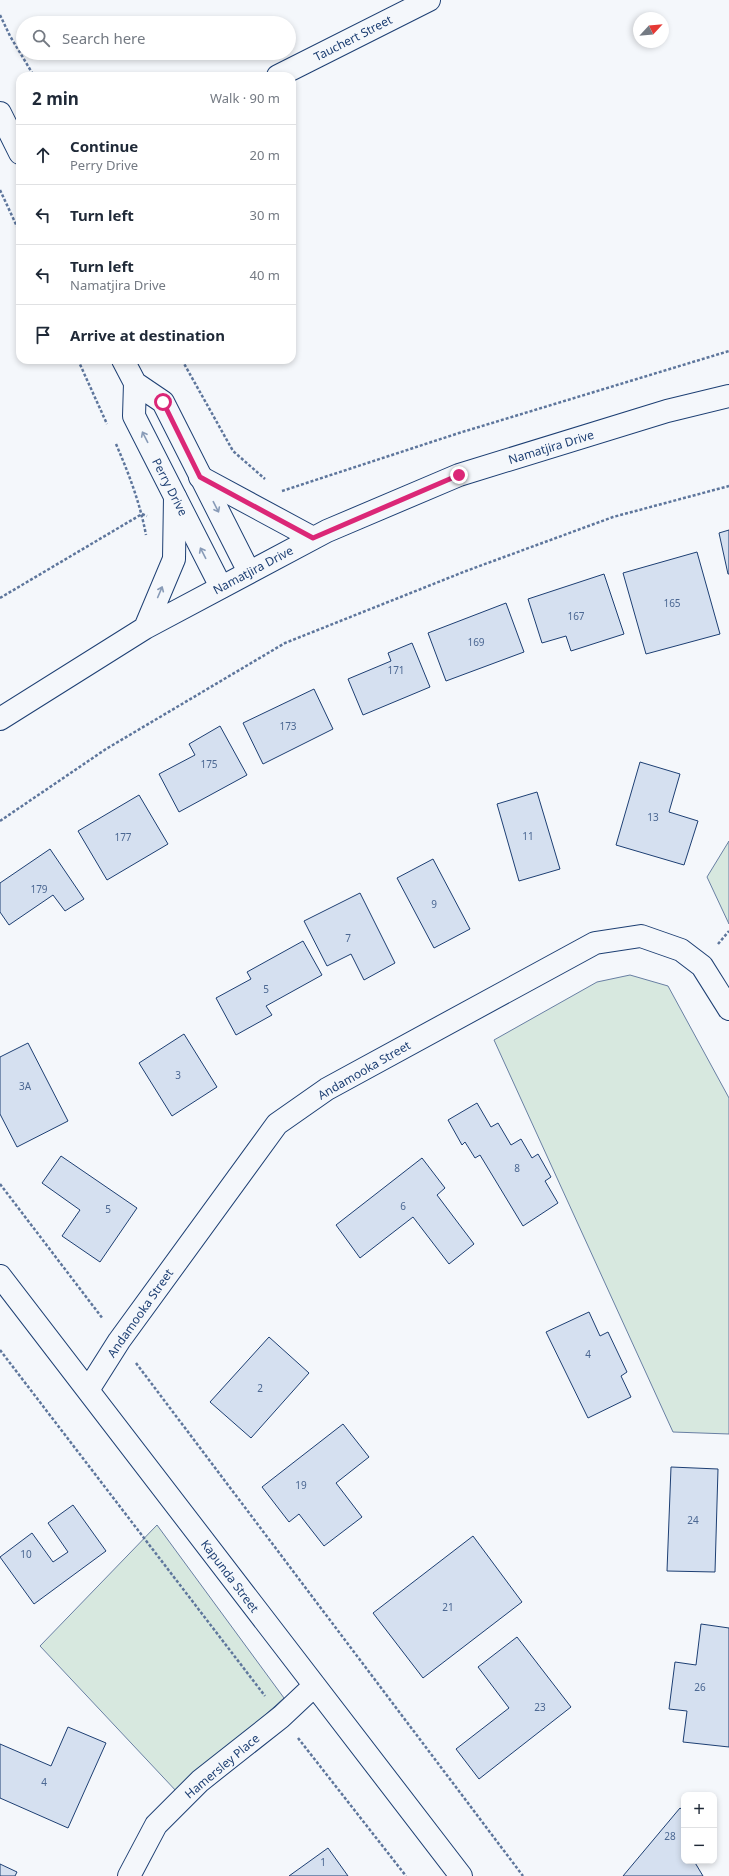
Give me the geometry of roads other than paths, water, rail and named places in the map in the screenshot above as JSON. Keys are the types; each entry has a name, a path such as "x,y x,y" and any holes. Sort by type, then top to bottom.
{"street":[{"name":"Tauchert Street","path":"286,72 419,2"},
{"path":"0,113 16,145"},
{"name":"Perry Drive","path":"125,364 135,383 163,402 249,572"},
{"name":"Perry Drive","path":"135,383 134,416 176,508 221,587"},
{"name":"Namatjira Drive","path":"0,718 145,628 313,538 459,475 667,411 729,396"},
{"path":"200,477 313,538"},
{"path":"145,628 174,559 176,508"},
{"name":"Andamooka Street","path":"88,1390 120,1340 277,1124 327,1089 595,943 641,936 681,950 702,966 729,1009"},
{"name":"Kapunda Street","path":"0,1276 460,1876"},
{"name":"Hamersley Place","path":"129,1876 156,1825 200,1782 281,1717 314,1686"}]}
